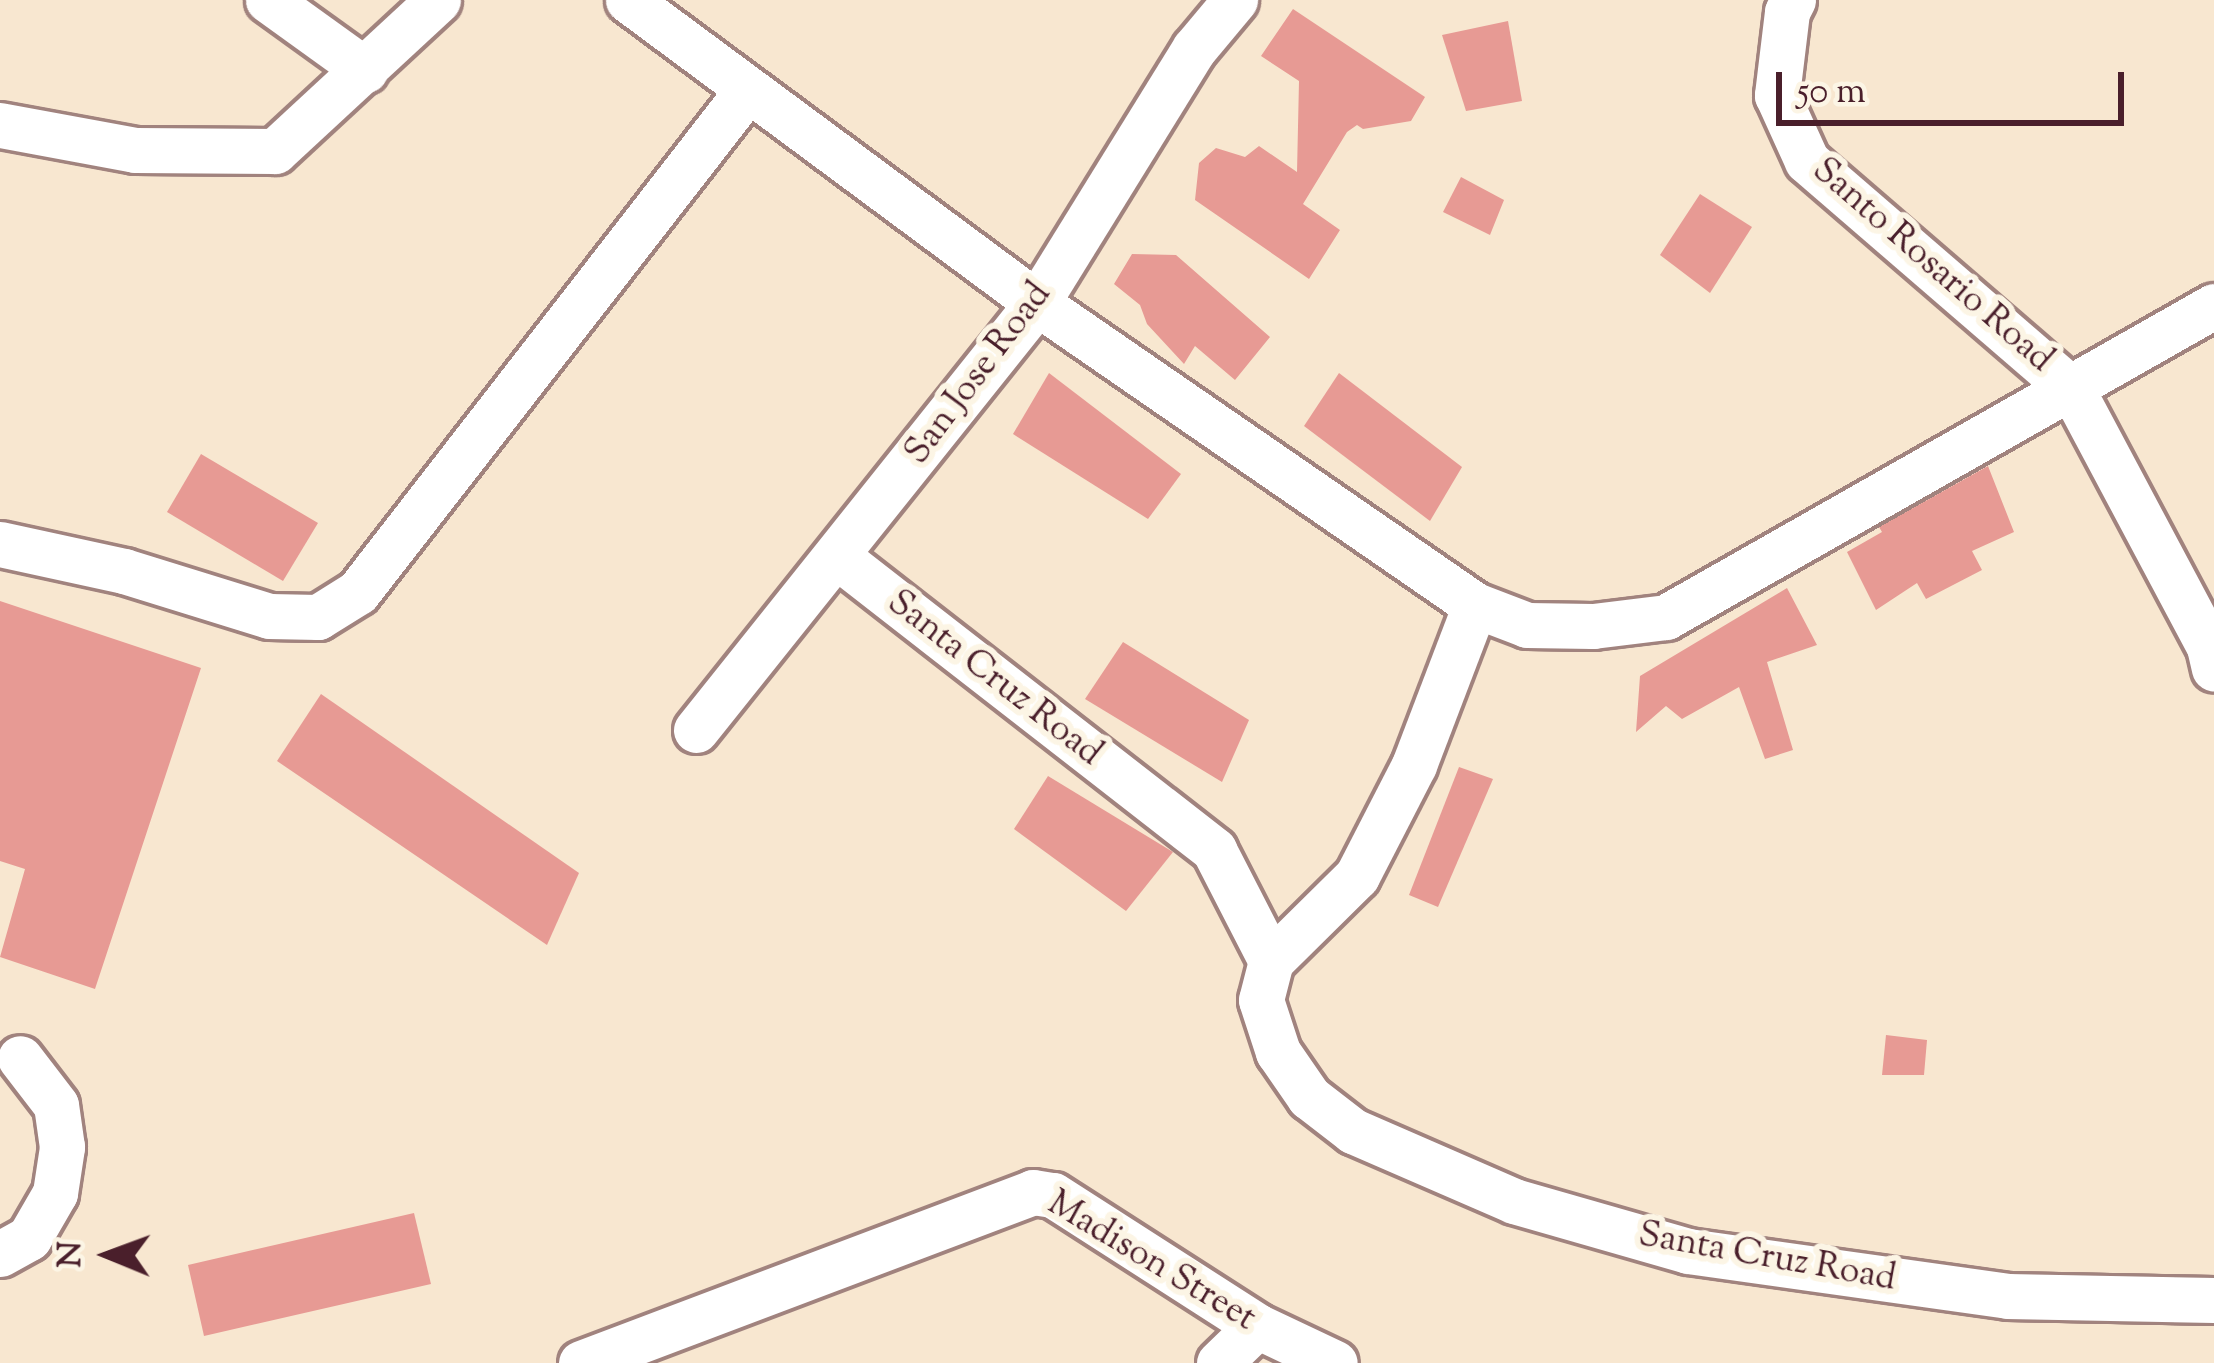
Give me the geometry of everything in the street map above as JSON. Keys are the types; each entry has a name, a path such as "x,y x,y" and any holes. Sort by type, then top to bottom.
{"street":[{"path":"268,0 364,70"},
{"path":"0,125 134,150 275,151 438,0"},
{"path":"628,0 746,92 1037,302 1475,605 1527,625 1592,626 1666,617 2073,391 2214,306"},
{"name":"San Jose Road","path":"696,730 1037,302 1194,49 1235,0"},
{"name":"Santo Rosario Road","path":"1793,0 1787,12 1777,95 1807,161 2073,391"},
{"path":"0,544 124,571 269,616 318,617 358,592 746,92"},
{"path":"2073,391 2209,646 2214,668"},
{"name":"Santa Cruz Road","path":"838,556 1214,850 1270,962 1261,1000 1278,1052 1309,1097 1353,1131 1514,1201 1688,1251 2007,1297 2214,1300"},
{"path":"1270,962 1357,876 1414,765 1475,605"},
{"path":"0,1254 29,1238 55,1192 62,1147 56,1105 20,1058"},
{"name":"Madison Street","path":"581,1363 1033,1192 1053,1195 1257,1326 1335,1363"},
{"path":"1219,1363 1257,1326"}],"building":[{"path":"1293,9 1425,97 1411,121 1363,129 1357,125 1347,132 1303,204 1340,230 1309,279 1195,200 1199,163 1216,148 1245,157 1259,146 1297,172 1299,81 1261,56"},
{"path":"1508,21 1522,101 1466,111 1442,35"},
{"path":"1461,177 1504,200 1490,235 1443,212"},
{"path":"1700,194 1752,227 1710,293 1660,255"},
{"path":"1132,254 1176,255 1270,337 1235,380 1195,346 1184,364 1147,324 1140,305 1114,284"},
{"path":"1049,373 1181,474 1148,519 1013,434"},
{"path":"1339,373 1462,467 1430,521 1304,426"},
{"path":"201,454 318,523 283,581 167,512"},
{"path":"1988,466 2014,532 1972,551 1982,570 1926,599 1917,583 1876,610 1847,552 1882,532 1879,527"},
{"path":"1787,588 1817,645 1767,662 1793,750 1765,759 1739,687 1682,719 1666,706 1636,732 1640,676"},
{"path":"0,601 201,668 95,989 0,957 25,869 0,861"},
{"path":"1123,642 1249,720 1222,782 1085,699"},
{"path":"321,694 579,873 547,945 277,761"},
{"path":"1459,767 1493,779 1438,907 1409,895"},
{"path":"1048,776 1173,852 1126,911 1014,829"},
{"path":"1886,1035 1927,1040 1924,1075 1882,1075"},
{"path":"414,1213 431,1284 204,1336 188,1265"}]}
